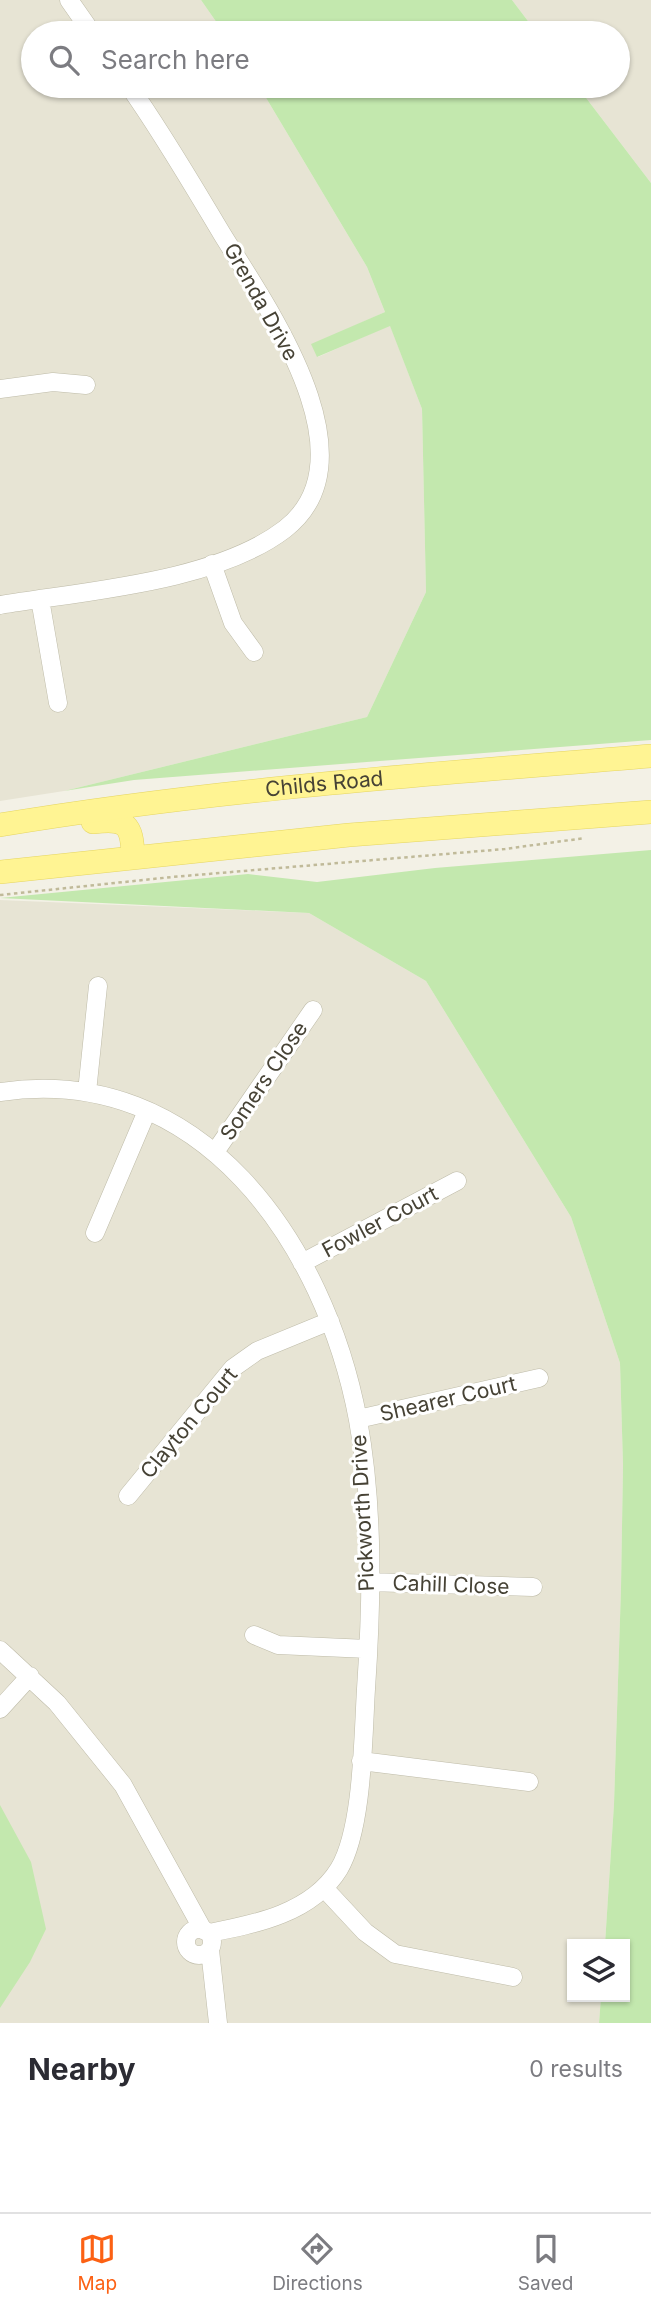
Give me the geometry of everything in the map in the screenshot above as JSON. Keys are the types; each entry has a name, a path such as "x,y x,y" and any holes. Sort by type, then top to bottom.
{"main road":[{"name":"Childs Road","path":"0,825 212,795 506,766 651,756"},
{"path":"0,872 349,835 651,812"},
{"path":"0,835 116,821 125,824 131,831 133,856"}],"street":[{"path":"69,0 84,21"},
{"name":"Grenda Drive","path":"0,605 155,579 212,564 269,539 295,519 305,506 318,477 318,433 308,395 286,340 136,98"},
{"path":"0,389 53,382 86,385"},
{"path":"212,564 233,623 254,652"},
{"path":"40,599 58,703"},
{"path":"87,1092 98,986"},
{"name":"Somers Close","path":"215,1152 313,1010"},
{"name":"Pickworth Drive","path":"0,1092 33,1088 87,1092 147,1111 185,1129 215,1152 262,1199 302,1263 330,1321 358,1419 366,1483 368,1649 361,1761 352,1836 338,1869 324,1888 303,1904 203,1941"},
{"path":"95,1233 147,1111"},
{"name":"Fowler Court","path":"302,1263 457,1181"},
{"name":"Clayton Court","path":"128,1496 233,1367 257,1351 330,1321"},
{"name":"Shearer Court","path":"358,1419 539,1378"},
{"name":"Cahill Close","path":"368,1583 533,1587"},
{"path":"254,1635 278,1645 368,1649"},
{"path":"0,1650 30,1676 82,1730 123,1785 179,1889 203,1941 218,2023"},
{"path":"0,1709 30,1676"},
{"path":"361,1761 530,1782"},
{"path":"324,1888 365,1932 395,1954 513,1977"}],"path":[{"path":"0,895 172,877 505,849 595,836"}],"shaded area":[{"path":"0,0 201,0 216,21 21,21 21,98 266,98 367,267 385,312 312,345 318,357 390,325 422,409 426,592 367,717 64,791 0,801"},
{"path":"512,0 651,0 651,183 586,98 630,98 630,21 528,21"},
{"path":"0,900 309,913 426,981 571,1217 620,1363 623,1465 621,1588 614,1804 605,1939 567,1939 567,2002 601,2002 599,2023 0,2023"}],"green space":[{"path":"201,0 512,0 528,21 216,21"},
{"path":"266,98 586,98 651,183 651,740 134,780 64,791 367,717 426,592 422,409 390,326 317,357 311,344 385,312 367,267"},
{"path":"651,850 651,2023 599,2023 601,2002 630,2002 630,1939 605,1939 614,1804 621,1588 623,1465 620,1363 571,1217 426,981 309,913 0,898 248,874 317,882 435,868"},
{"path":"0,1805 31,1862 46,1929 30,1962 0,2008"}]}
